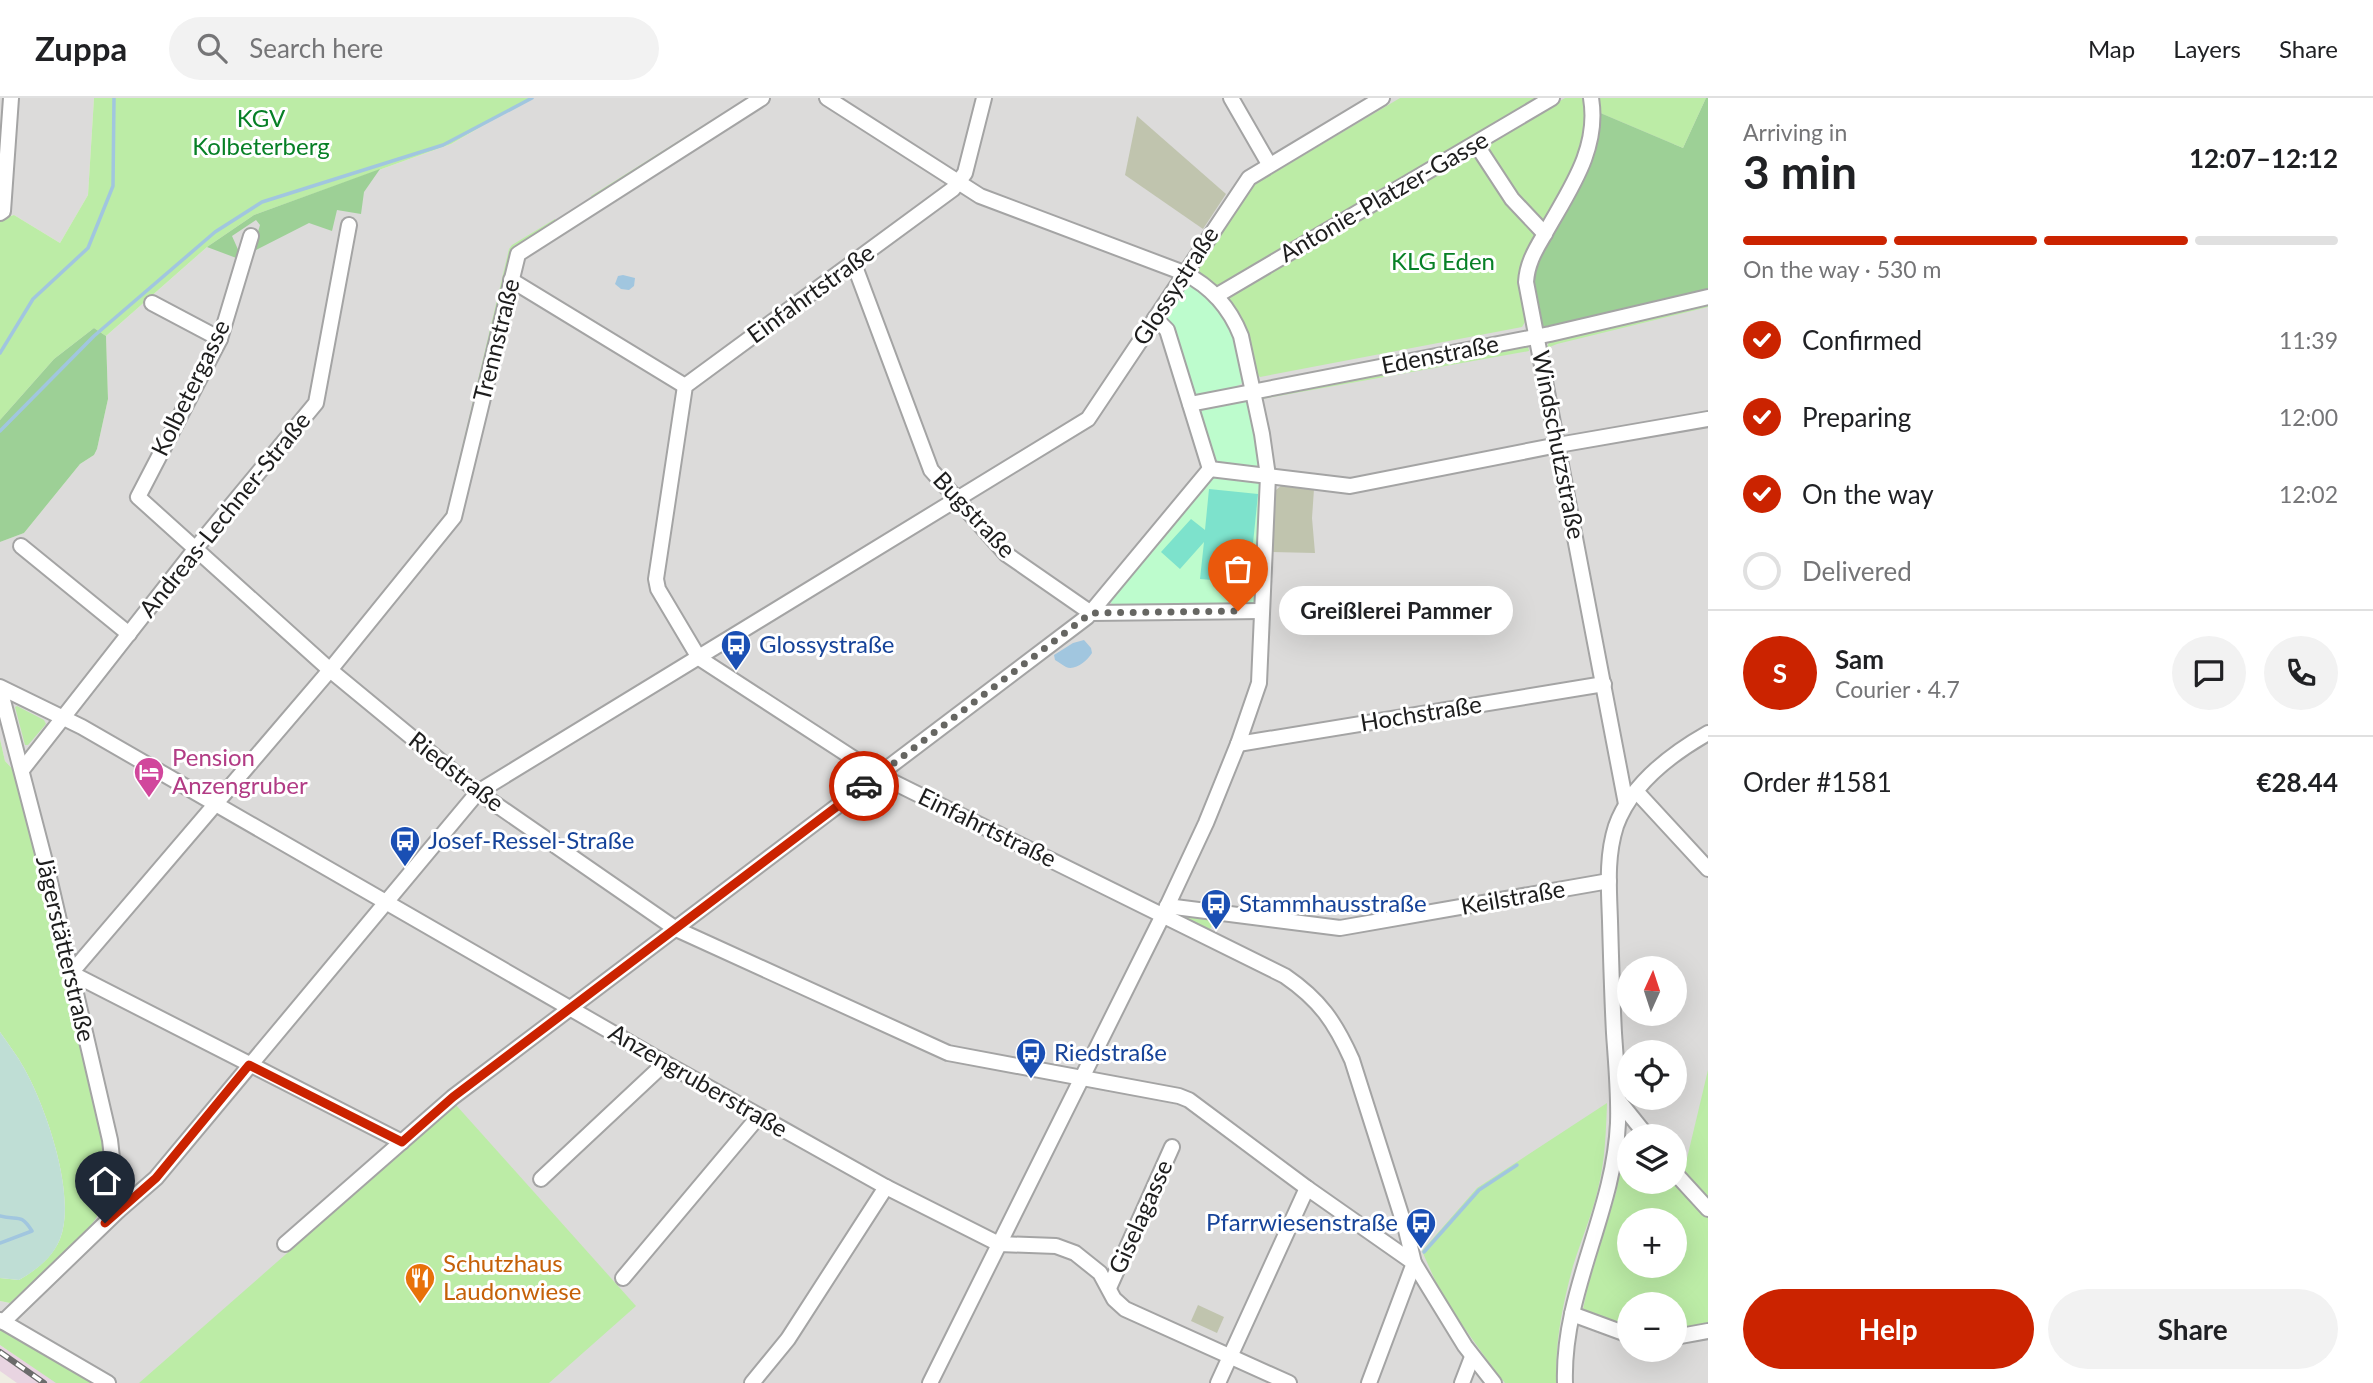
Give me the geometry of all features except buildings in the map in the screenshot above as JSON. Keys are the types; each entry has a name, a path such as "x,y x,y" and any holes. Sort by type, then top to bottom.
{"street":[{"path":"0,213 3,211 11,98"},
{"name":"Trennstraße","path":"71,973 330,670 454,517 518,254 762,98"},
{"path":"827,98 991,202 1184,273 1201,283 1216,296 1233,319 1241,336 1268,475 1259,683 1238,744 1206,823 1165,910 930,1383"},
{"path":"959,183 965,173 984,98"},
{"path":"1231,98 1269,164"},
{"name":"Glossystraße","path":"478,792 1088,419 1248,179 1382,98"},
{"name":"Antonie-Platzer-Gasse","path":"1216,296 1552,98"},
{"name":"Windschutzstraße","path":"1591,98 1593,130 1586,158 1529,263 1526,278 1626,804"},
{"path":"1476,144 1512,199 1545,233"},
{"name":"Einfahrtstraße","path":"959,183 854,264 685,386 657,589 699,658 879,775 1165,910 1286,975 1315,999 1328,1013 1352,1060 1406,1230 1413,1263 1472,1357 1494,1383"},
{"name":"Andreas-Lechner-Straße","path":"22,770 196,548 316,403 349,225"},
{"name":"Kolbetergasse","path":"138,497 220,338 251,236"},
{"name":"Bugstraße","path":"854,264 930,469 1006,554 1091,613"},
{"path":"511,280 685,386"},
{"name":"Edenstraße","path":"1190,404 1537,337 1708,296"},
{"path":"152,303 220,338"},
{"path":"1155,318 1167,330 1210,469"},
{"path":"1210,469 1350,486 1708,419"},
{"path":"285,1244 453,1097 1091,613 1210,469"},
{"name":"Riedstraße","path":"138,497 330,670 478,792 676,929 948,1053 1180,1096 1189,1100 1413,1263"},
{"path":"21,546 129,634"},
{"path":"1091,613 1262,611"},
{"name":"Hochstraße","path":"1238,744 1604,684"},
{"name":"Anzengruberstraße","path":"0,688 64,718 887,1188 999,1244 1044,1245 1066,1249 1093,1266 1114,1299 1125,1308 1289,1383"},
{"name":"Jägerstätterstraße","path":"0,688 110,1140 118,1211"},
{"path":"1617,1076 1609,881 1613,838 1626,804 1636,791 1667,760 1708,733"},
{"path":"1636,791 1708,869"},
{"path":"107,1383 1,1321 156,1178 478,792"},
{"name":"Keilstraße","path":"1165,910 1340,928 1609,881"},
{"path":"71,973 402,1142"},
{"path":"541,1179 665,1063"},
{"path":"1565,1383 1572,1314 1581,1273 1608,1188 1616,1146 1618,1110"},
{"path":"1626,1110 1637,1124"},
{"path":"623,1278 759,1116"},
{"name":"Giselagasse","path":"1109,1288 1172,1147"},
{"path":"1687,1186 1708,1209"},
{"path":"752,1383 788,1339 887,1188"},
{"path":"1218,1383 1307,1188"},
{"path":"1369,1383 1413,1263"},
{"path":"1572,1314 1617,1331"},
{"path":"1687,1335 1708,1331"},
{"path":"1462,1383 1472,1357"}],"shaded area":[{"path":"0,98 94,98 88,195 60,243 14,215 0,219"},
{"path":"530,98 1706,98 1547,327 1708,290 1708,1383 56,1383 0,1344 0,1301 10,1303 88,1229 99,1110 69,995 18,775 5,761 0,739 0,542 24,533 80,464 94,455 108,399 106,336 207,247 254,215 451,144"},
{"path":"1137,116 1226,194 1203,229 1125,175"},
{"path":"618,276 635,278 634,286 629,290 621,289 615,284"},
{"path":"1282,485 1314,489 1312,518 1315,553 1272,552 1276,490"},
{"path":"1209,489 1258,494 1249,583 1200,579 1204,542 1180,569 1161,552 1191,519 1205,530"},
{"path":"1084,640 1092,653 1080,664 1069,668 1055,660 1054,655 1073,643"},
{"path":"0,1032 33,1085 50,1128 65,1200 64,1221 57,1246 43,1263 19,1280 0,1278"},
{"path":"1198,1305 1224,1317 1217,1333 1191,1321"},
{"path":"0,1345 56,1383 17,1383 0,1371"}],"green space":[{"name":"KGV Kolbeterberg","path":"94,98 530,98 451,144 254,215 207,247 106,336 94,328 54,359 0,420 0,219 14,215 60,243 88,195"},
{"path":"747,98 753,98 593,199 591,196"},
{"name":"KLG Eden","path":"1400,98 1542,98 1220,287 1199,273 1198,266 1255,184"},
{"name":"KLG Eden","path":"1565,98 1583,98 1585,133 1582,149 1569,180 1543,225 1511,190 1484,146"},
{"path":"1596,98 1706,98 1683,148 1598,112"},
{"path":"1706,98 1708,290 1547,327 1540,325 1531,283 1533,264 1598,112 1683,148"},
{"name":"KLG Eden","path":"1475,151 1539,233 1522,327 1260,377 1256,373 1247,331 1228,300 1229,295"},
{"path":"380,169 364,192 361,214 337,210 332,231 309,223 252,252 260,225 256,220 232,236 240,254 239,259 207,247 254,215"},
{"path":"555,219 555,224 515,248 451,513 443,520 509,249"},
{"path":"1186,283 1213,300 1234,332 1244,381 1236,387 1205,395 1196,394 1190,389 1166,313"},
{"path":"1708,303 1708,307 1547,348 1549,341"},
{"path":"94,328 106,336 108,399 97,449 94,455 80,464 24,533 0,542 0,420 54,359"},
{"path":"1528,346 1529,351 1262,399 1267,394"},
{"path":"1245,400 1252,407 1260,463 1255,467 1219,464 1214,460 1200,413 1205,407"},
{"path":"1211,476 1257,479 1263,486 1257,605 1115,607 1111,603 1112,593"},
{"path":"15,707 44,720 46,724 28,745 25,745"},
{"path":"0,739 5,761 18,775 69,997 97,1099 109,1179 106,1198 91,1226 10,1303 0,1301 0,1278 19,1280 48,1258 60,1239 65,1200 50,1128 33,1085 0,1032"},
{"path":"1181,914 1215,916 1210,930 1181,917"},
{"path":"1708,1070 1708,1202 1687,1181 1687,1158"},
{"path":"1607,1103 1600,1178 1563,1309 1558,1339 1557,1383 1505,1383 1443,1298 1422,1251 1477,1188"},
{"path":"456,1105 636,1306 549,1383 139,1383"},
{"path":"1617,1188 1617,1194 1687,1193 1708,1214 1708,1327 1687,1331 1687,1292 1617,1292 1617,1326 1582,1314"},
{"path":"0,1326 99,1383 56,1383 0,1345"}],"waterway":[{"path":"0,353 33,299 88,248 113,186 114,98"},
{"path":"0,431 94,336 215,232 262,202 443,145 532,98"},
{"path":"1424,1252 1479,1190 1517,1165"},
{"path":"0,1216 21,1219 32,1231 0,1243"}],"railway":[{"path":"0,1352 44,1383"}],"way so far":[{"path":"864,786 1091,613 1238,611"}],"place":[{"name":"Greißlerei Pammer","path":"1238,611"},
{"name":"Glossystraße","path":"736,672"},
{"name":"Pension Anzengruber","path":"149,799"},
{"name":"Josef-Ressel-Straße","path":"405,868"},
{"name":"Stammhausstraße","path":"1216,931"},
{"name":"Riedstraße","path":"1031,1080"},
{"name":"Pfarrwiesenstraße","path":"1421,1250"},
{"name":"Schutzhaus Laudonwiese","path":"420,1305"}],"route":[{"path":"105,1223 156,1178 249,1065 402,1142 453,1097 864,786"}]}
